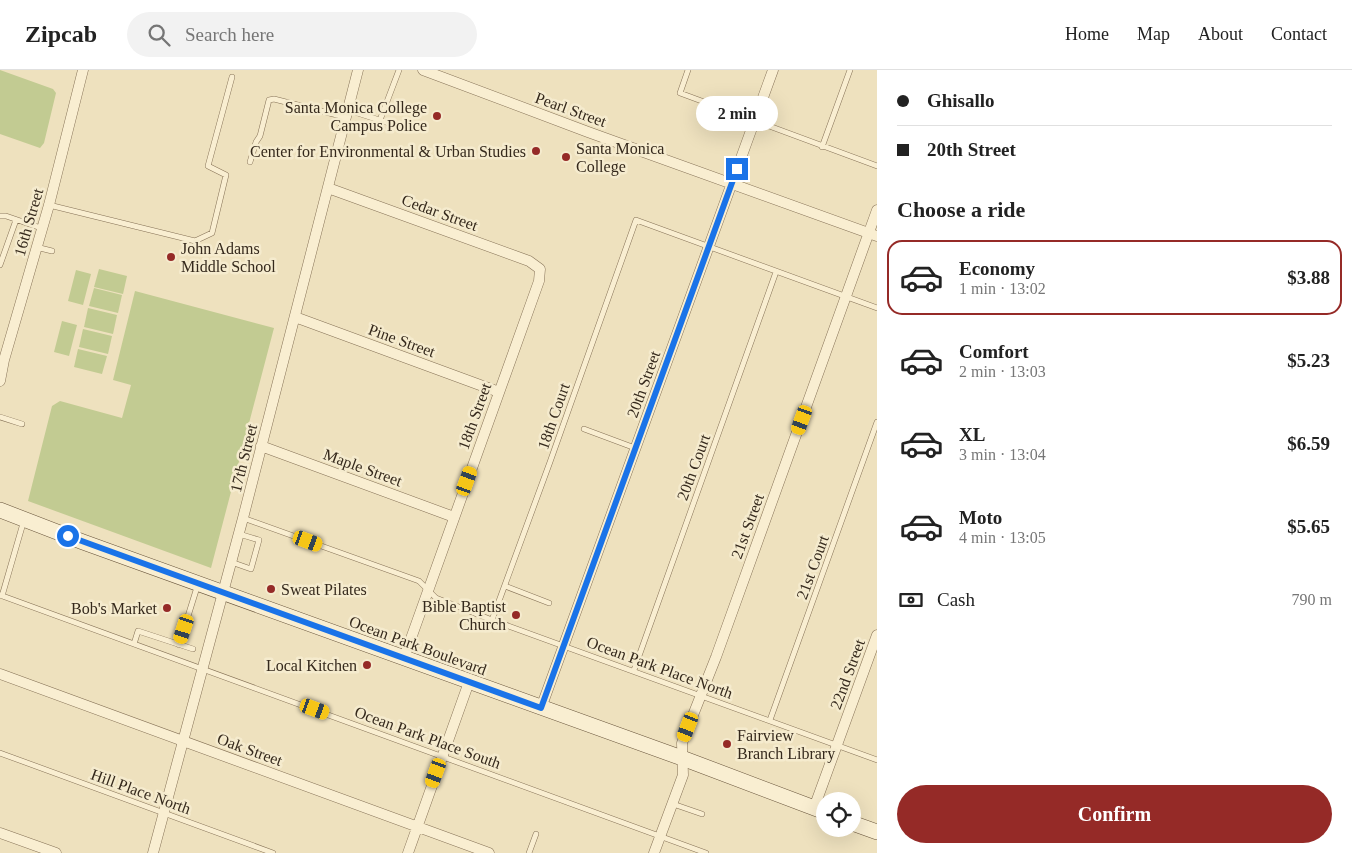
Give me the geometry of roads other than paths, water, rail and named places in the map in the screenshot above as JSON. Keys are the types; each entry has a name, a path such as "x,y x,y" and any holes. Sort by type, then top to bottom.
{"street":[{"name":"16th Street","path":"0,381 2,360 49,205 83,70"},
{"name":"17th Street","path":"154,853 243,518 358,70"},
{"name":"Pearl Street","path":"424,70 873,234"},
{"name":"20th Street","path":"541,708 773,70"},
{"name":"Cedar Street","path":"328,188 529,261 540,269"},
{"name":"21st Street","path":"654,853 683,775 682,743 814,386 845,296 873,234 877,210"},
{"name":"18th Street","path":"404,658 539,281 540,269"},
{"name":"Pine Street","path":"295,316 499,392"},
{"name":"Maple Street","path":"261,446 454,517"},
{"name":"Ocean Park Boulevard","path":"0,510 198,584 682,758 816,809"},
{"name":"22nd Street","path":"824,792 837,745 877,635"},
{"name":"Oak Street","path":"0,674 489,853"},
{"path":"408,853 469,682"},
{"path":"861,826 877,832"},
{"path":"0,833 56,853"}],"lane":[{"path":"380,120 399,70"},
{"path":"688,70 680,93 877,166"},
{"path":"822,147 850,70"},
{"path":"49,205 195,242 212,233 226,175 208,166 232,77"},
{"path":"250,162 256,142 260,136 269,100 274,99 347,113 396,125"},
{"path":"0,216 6,216 41,228"},
{"path":"0,265 16,220"},
{"name":"18th Court","path":"492,620 636,220 709,247"},
{"path":"36,247 52,251"},
{"path":"709,247 877,308"},
{"name":"20th Court","path":"634,670 776,272"},
{"path":"0,417 22,424"},
{"name":"21st Court","path":"770,720 877,422"},
{"path":"584,429 635,448"},
{"name":"Ocean Park Place North","path":"243,518 419,581 436,598 492,620 701,694 877,760"},
{"path":"1,595 24,520"},
{"path":"230,562 251,569 259,540 238,534"},
{"path":"179,645 198,584"},
{"path":"505,586 549,602"},
{"name":"Ocean Park Place South","path":"1,595 706,853"},
{"path":"134,644 138,631 193,649"},
{"name":"Hill Place North","path":"0,753 273,853"},
{"path":"672,804 702,814"},
{"path":"529,853 536,834"}],"place":[{"name":"Santa Monica College Campus Police","path":"437,116"},
{"name":"Center for Environmental & Urban Studies","path":"536,151"},
{"name":"Santa Monica College","path":"566,157"},
{"name":"John Adams Middle School","path":"171,257"},
{"name":"Sweat Pilates","path":"271,589"},
{"name":"Bob's Market","path":"167,608"},
{"name":"Bible Baptist Church","path":"516,615"},
{"name":"Local Kitchen","path":"367,665"},
{"name":"Fairview Branch Library","path":"727,744"}]}
